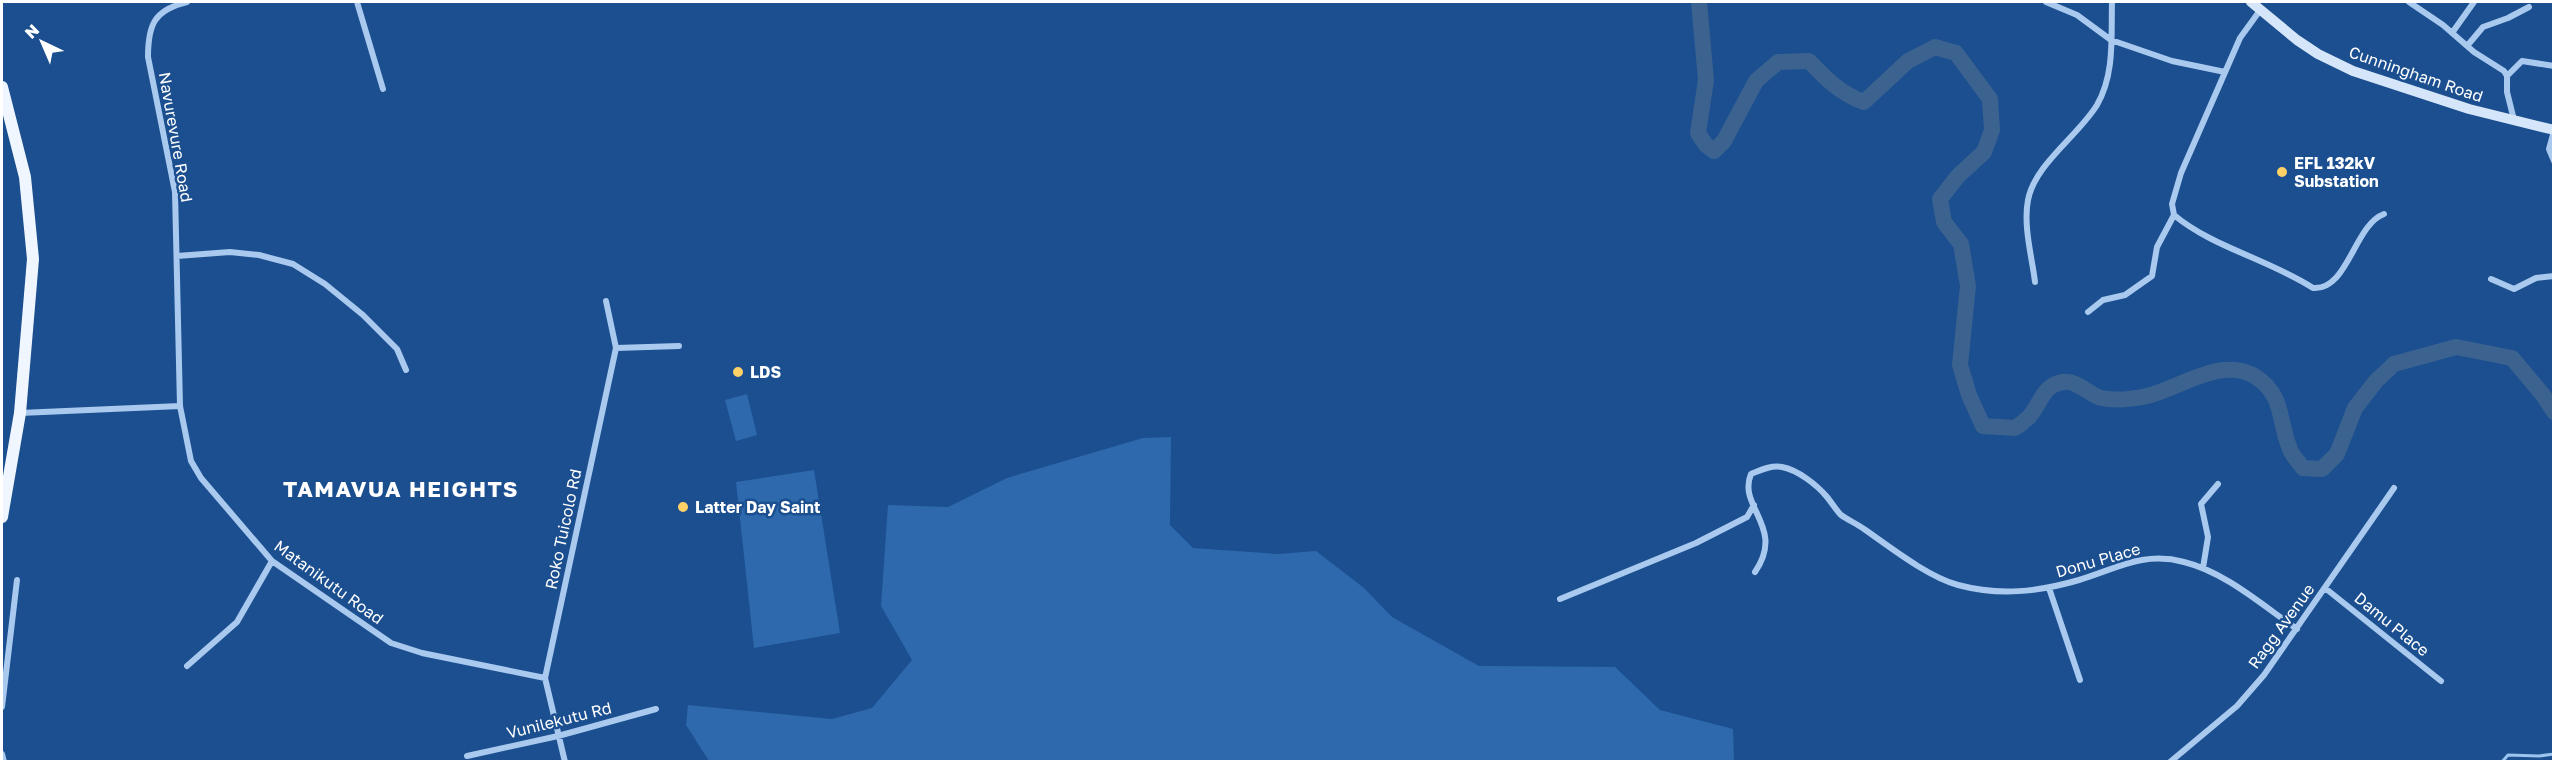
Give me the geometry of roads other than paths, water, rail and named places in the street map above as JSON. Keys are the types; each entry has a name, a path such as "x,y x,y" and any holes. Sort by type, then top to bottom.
{"main road":[{"name":"Cunningham Road","path":"2252,2 2297,40 2345,67 2396,86 2514,121 2553,130"},
{"path":"2,87 25,177 33,259 20,413 2,517"}],"street":[{"name":"Navurevure Road","path":"180,406 175,192 148,57 148,34 154,21 161,14 174,5 187,2"},
{"path":"357,2 383,89"},
{"path":"2046,2 2077,15 2111,40 2172,61 2226,72"},
{"path":"2035,282 2026,216 2028,200 2034,183 2097,104 2105,87 2110,66 2112,2"},
{"path":"2409,2 2501,69 2507,76 2507,92 2514,121"},
{"path":"2452,33 2474,2"},
{"path":"2467,46 2483,27 2529,7"},
{"path":"2088,312 2103,300 2125,295 2152,276 2157,247 2174,215 2172,204 2181,173 2241,38 2261,9"},
{"path":"2507,76 2522,61 2553,66"},
{"path":"2553,130 2550,149 2553,161"},
{"path":"2174,215 2198,233 2267,263 2313,288 2320,288 2332,281 2341,270 2370,222 2384,214"},
{"path":"177,256 230,252 259,255 293,264 325,284 363,315 397,349 406,370"},
{"path":"2491,279 2514,289 2536,278 2553,276"},
{"name":"Roko Tuicolo Rd","path":"565,762 545,678 616,348 606,301"},
{"path":"616,348 679,346"},
{"path":"20,413 180,406"},
{"name":"Matanikutu Road","path":"180,406 191,461 201,478 272,561 391,643 422,653 545,678"},
{"name":"Donu Place","path":"1754,505 1749,488 1751,474 1764,468 1782,467 1801,475 1826,495 1840,514 1881,543 1913,563 1956,585 1989,591 2032,591 2049,588 2130,561 2147,558 2182,561 2203,568 2297,629"},
{"path":"2203,568 2208,537 2201,504 2218,484"},
{"name":"Ragg Avenue","path":"2170,762 2237,705 2264,675 2394,488"},
{"path":"1754,505 1767,541 1766,549 1755,572"},
{"path":"1560,598 1696,543 1747,517 1754,505"},
{"path":"187,666 237,622 272,561"},
{"path":"2,707 17,580"},
{"path":"2049,588 2080,680"},
{"name":"Damu Place","path":"2325,588 2441,681"},
{"name":"Vunilekutu Rd","path":"467,756 558,736 656,709"},
{"path":"2,754 4,762"},
{"path":"2179,754 2184,762"}],"waterway":[{"path":"1699,2 1706,80 1698,133 1706,145 1714,151 1724,141 1756,81 1778,62 1809,61 1834,85 1864,102 1908,61 1935,47 1956,53 1990,99 1992,130 1984,152 1958,176 1940,199 1944,222 1961,244 1968,286 1960,365 1969,395 1983,426 2015,428 2029,417 2046,391 2063,382 2078,385 2101,398 2124,399 2159,392 2215,371 2243,371 2256,377 2272,392 2286,439 2294,457 2303,468 2322,469 2337,454 2355,408 2376,381 2394,364 2456,347 2512,358 2554,412"},
{"path":"2502,762 2508,755 2554,754"},
{"path":"2214,762 2244,762"}],"place":[{"name":"EFL 132kV Substation","path":"2282,172"},
{"name":"LDS","path":"738,372"},
{"name":"Latter Day Saint","path":"683,507"}],"district":[{"name":"TAMAVUA HEIGHTS","path":"401,488"}]}
